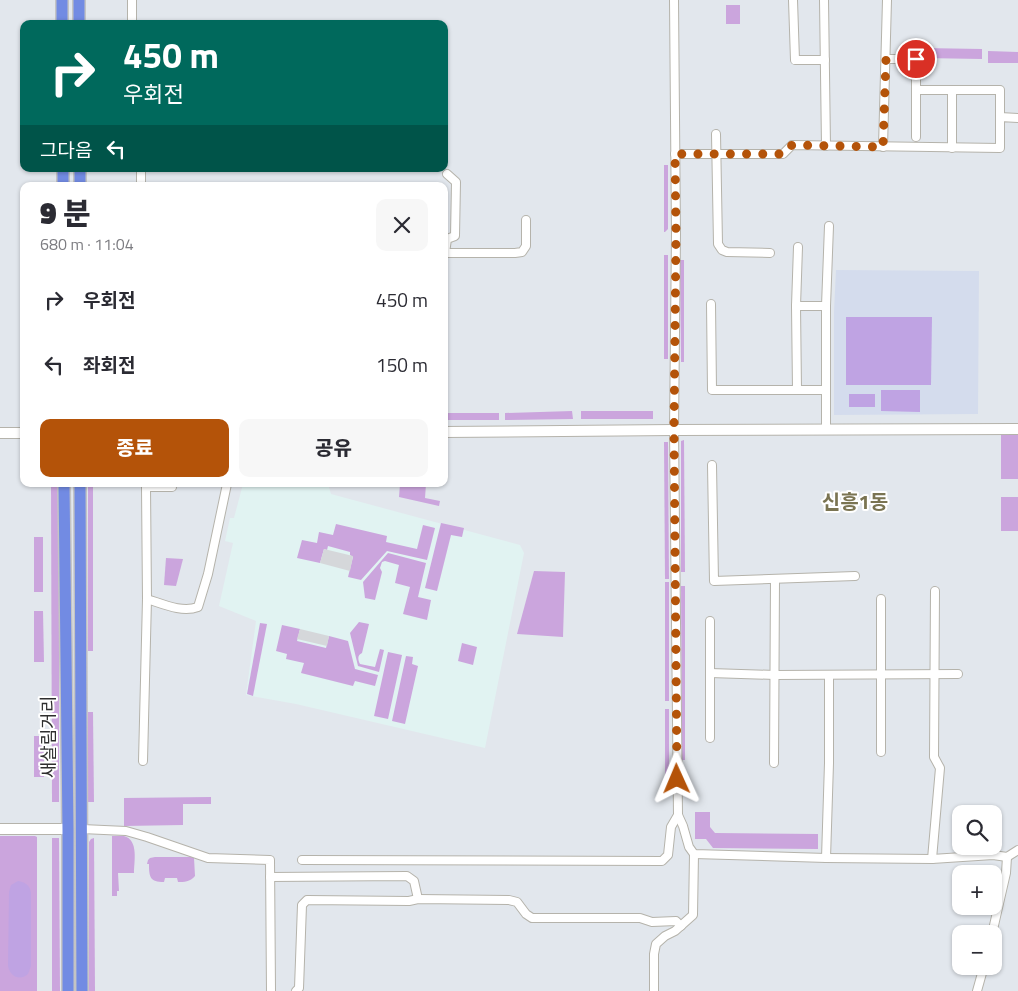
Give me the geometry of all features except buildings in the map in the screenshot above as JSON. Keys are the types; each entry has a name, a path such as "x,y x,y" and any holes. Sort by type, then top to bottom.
{"main road":[{"path":"62,0 62,20"},
{"path":"79,0 79,20"},
{"name":"새살림거리","path":"64,487 68,991"},
{"name":"새살림거리","path":"80,487 82,991"}],"street":[{"path":"132,0 132,20"},
{"path":"654,991 654,954 656,944 681,926 692,915 694,854 689,847 678,815 674,430 676,234 674,0"},
{"path":"794,0 795,60 825,60"},
{"path":"824,0 826,146"},
{"path":"883,147 887,0"},
{"path":"886,59 916,59 916,137"},
{"path":"675,154 783,154 792,145 1000,148 1000,90 916,90"},
{"path":"952,90 952,148"},
{"path":"1000,117 1018,118"},
{"path":"716,134 718,244 722,250 727,252 770,253"},
{"path":"447,174 456,182 456,236 448,238"},
{"path":"448,253 522,252 526,246 526,220"},
{"path":"826,429 826,306 829,226"},
{"path":"797,390 796,306 798,247"},
{"path":"711,304 712,390 826,390"},
{"path":"796,306 826,306"},
{"path":"448,432 1018,429"},
{"path":"0,433 20,433"},
{"path":"712,466 714,581 855,576"},
{"path":"143,761 147,599 146,487 172,487"},
{"path":"147,599 174,608 192,609 198,607 208,574 226,487"},
{"path":"774,763 775,579"},
{"path":"932,859 940,768 934,757 935,591"},
{"path":"881,599 881,752"},
{"path":"710,621 710,738"},
{"path":"710,673 775,675 958,674"},
{"path":"826,858 829,675"},
{"path":"302,860 662,861 668,854 671,826 678,815"},
{"path":"0,829 68,829"},
{"path":"82,829 126,831 208,858 270,860 271,991"},
{"path":"694,854 932,859 1006,857 1018,850"},
{"path":"994,925 1006,873 1006,857"},
{"path":"270,877 407,876 414,881 418,899"},
{"path":"296,991 299,988 302,906 307,900 509,900 517,902 526,914 532,918 640,918 652,922 676,922 681,926"},
{"path":"977,991 981,975"}],"shaded area":[{"path":"726,5 740,5 740,24 726,24"},
{"path":"923,48 982,49 982,59 922,58"},
{"path":"988,51 1018,52 1018,63 988,63"},
{"path":"664,165 668,165 668,229 665,232 664,232"},
{"path":"664,255 668,255 668,359 664,359"},
{"path":"680,260 684,260 684,362 681,362"},
{"path":"836,270 979,271 978,414 834,415"},
{"path":"846,317 932,317 931,385 846,385"},
{"path":"881,390 920,390 920,412 881,411"},
{"path":"849,394 875,394 875,407 849,407"},
{"path":"572,411 573,419 505,420 505,413"},
{"path":"581,411 653,411 653,419 581,419"},
{"path":"448,413 499,413 499,420 448,420"},
{"path":"1001,435 1018,435 1018,479 1001,479"},
{"path":"684,440 685,572 681,572 681,441"},
{"path":"664,442 668,442 669,579 665,579"},
{"path":"51,487 59,487 59,802 52,802"},
{"path":"88,487 93,487 93,651 88,651"},
{"path":"242,487 329,487 331,494 520,545 524,553 485,748 296,704 246,695 256,621 219,606 233,543 225,541 230,518 234,518"},
{"path":"400,487 426,487 425,498 440,501 439,506 399,497"},
{"path":"1001,497 1018,497 1018,531 1001,531"},
{"path":"441,523 464,528 462,537 451,535 437,591 425,588"},
{"path":"336,524 387,536 386,542 417,549 423,525 435,528 427,560 387,551 361,580 348,577 353,557 350,555 350,552 328,546 327,550 324,549 320,563 297,558 302,540 317,543 319,532 333,535"},
{"path":"34,537 43,537 43,592 34,592"},
{"path":"324,549 353,556 350,571 320,563"},
{"path":"388,553 426,563 418,597 431,600 427,620 403,614 410,587 395,583 399,565 385,561 382,562 380,568 382,572 375,600 365,598 363,582"},
{"path":"166,558 183,559 176,586 164,585"},
{"path":"534,571 565,572 563,637 517,634"},
{"path":"665,582 669,582 669,701 665,701"},
{"path":"681,586 685,586 685,760 682,760"},
{"path":"34,611 43,611 44,662 34,662"},
{"path":"359,622 369,624 362,653 358,659 359,662 360,664 375,667 380,649 384,650 379,672 358,666 350,633"},
{"path":"260,623 267,624 253,696 247,694"},
{"path":"282,625 300,629 297,641 326,648 329,636 348,641 355,669 378,675 375,686 355,681 353,686 301,673 304,663 286,659 287,654 276,651"},
{"path":"300,629 329,636 327,646 297,639"},
{"path":"462,643 477,647 473,665 458,661"},
{"path":"388,652 402,655 388,719 374,716"},
{"path":"406,656 413,657 412,664 418,666 405,724 392,721"},
{"path":"665,709 669,709 669,795 665,795"},
{"path":"88,712 93,712 94,802 88,802"},
{"path":"34,736 44,736 44,777 34,777"},
{"path":"211,797 211,804 183,804 183,825 124,826 124,798"},
{"path":"695,812 710,812 710,827 715,833 818,834 818,849 713,848 706,839 695,839"},
{"path":"0,836 37,837 37,991 0,991"},
{"path":"112,836 129,838 135,852 134,873 118,873 119,891 117,891 117,896 112,896"},
{"path":"52,838 59,838 60,991 52,991"},
{"path":"94,838 95,991 89,991 89,842"},
{"path":"192,857 194,858 195,876 185,882 178,882 177,878 165,878 164,882 153,880 149,872 149,864 147,864 150,858"},
{"path":"18,881 27,884 31,893 31,966 28,974 22,977 13,975 8,966 9,892 11,885"}],"district":[{"name":"신흥1동","path":"855,502"}],"route":[{"path":"677,779 674,430 675,154 783,154 792,145 883,147 886,59 916,59"}]}
